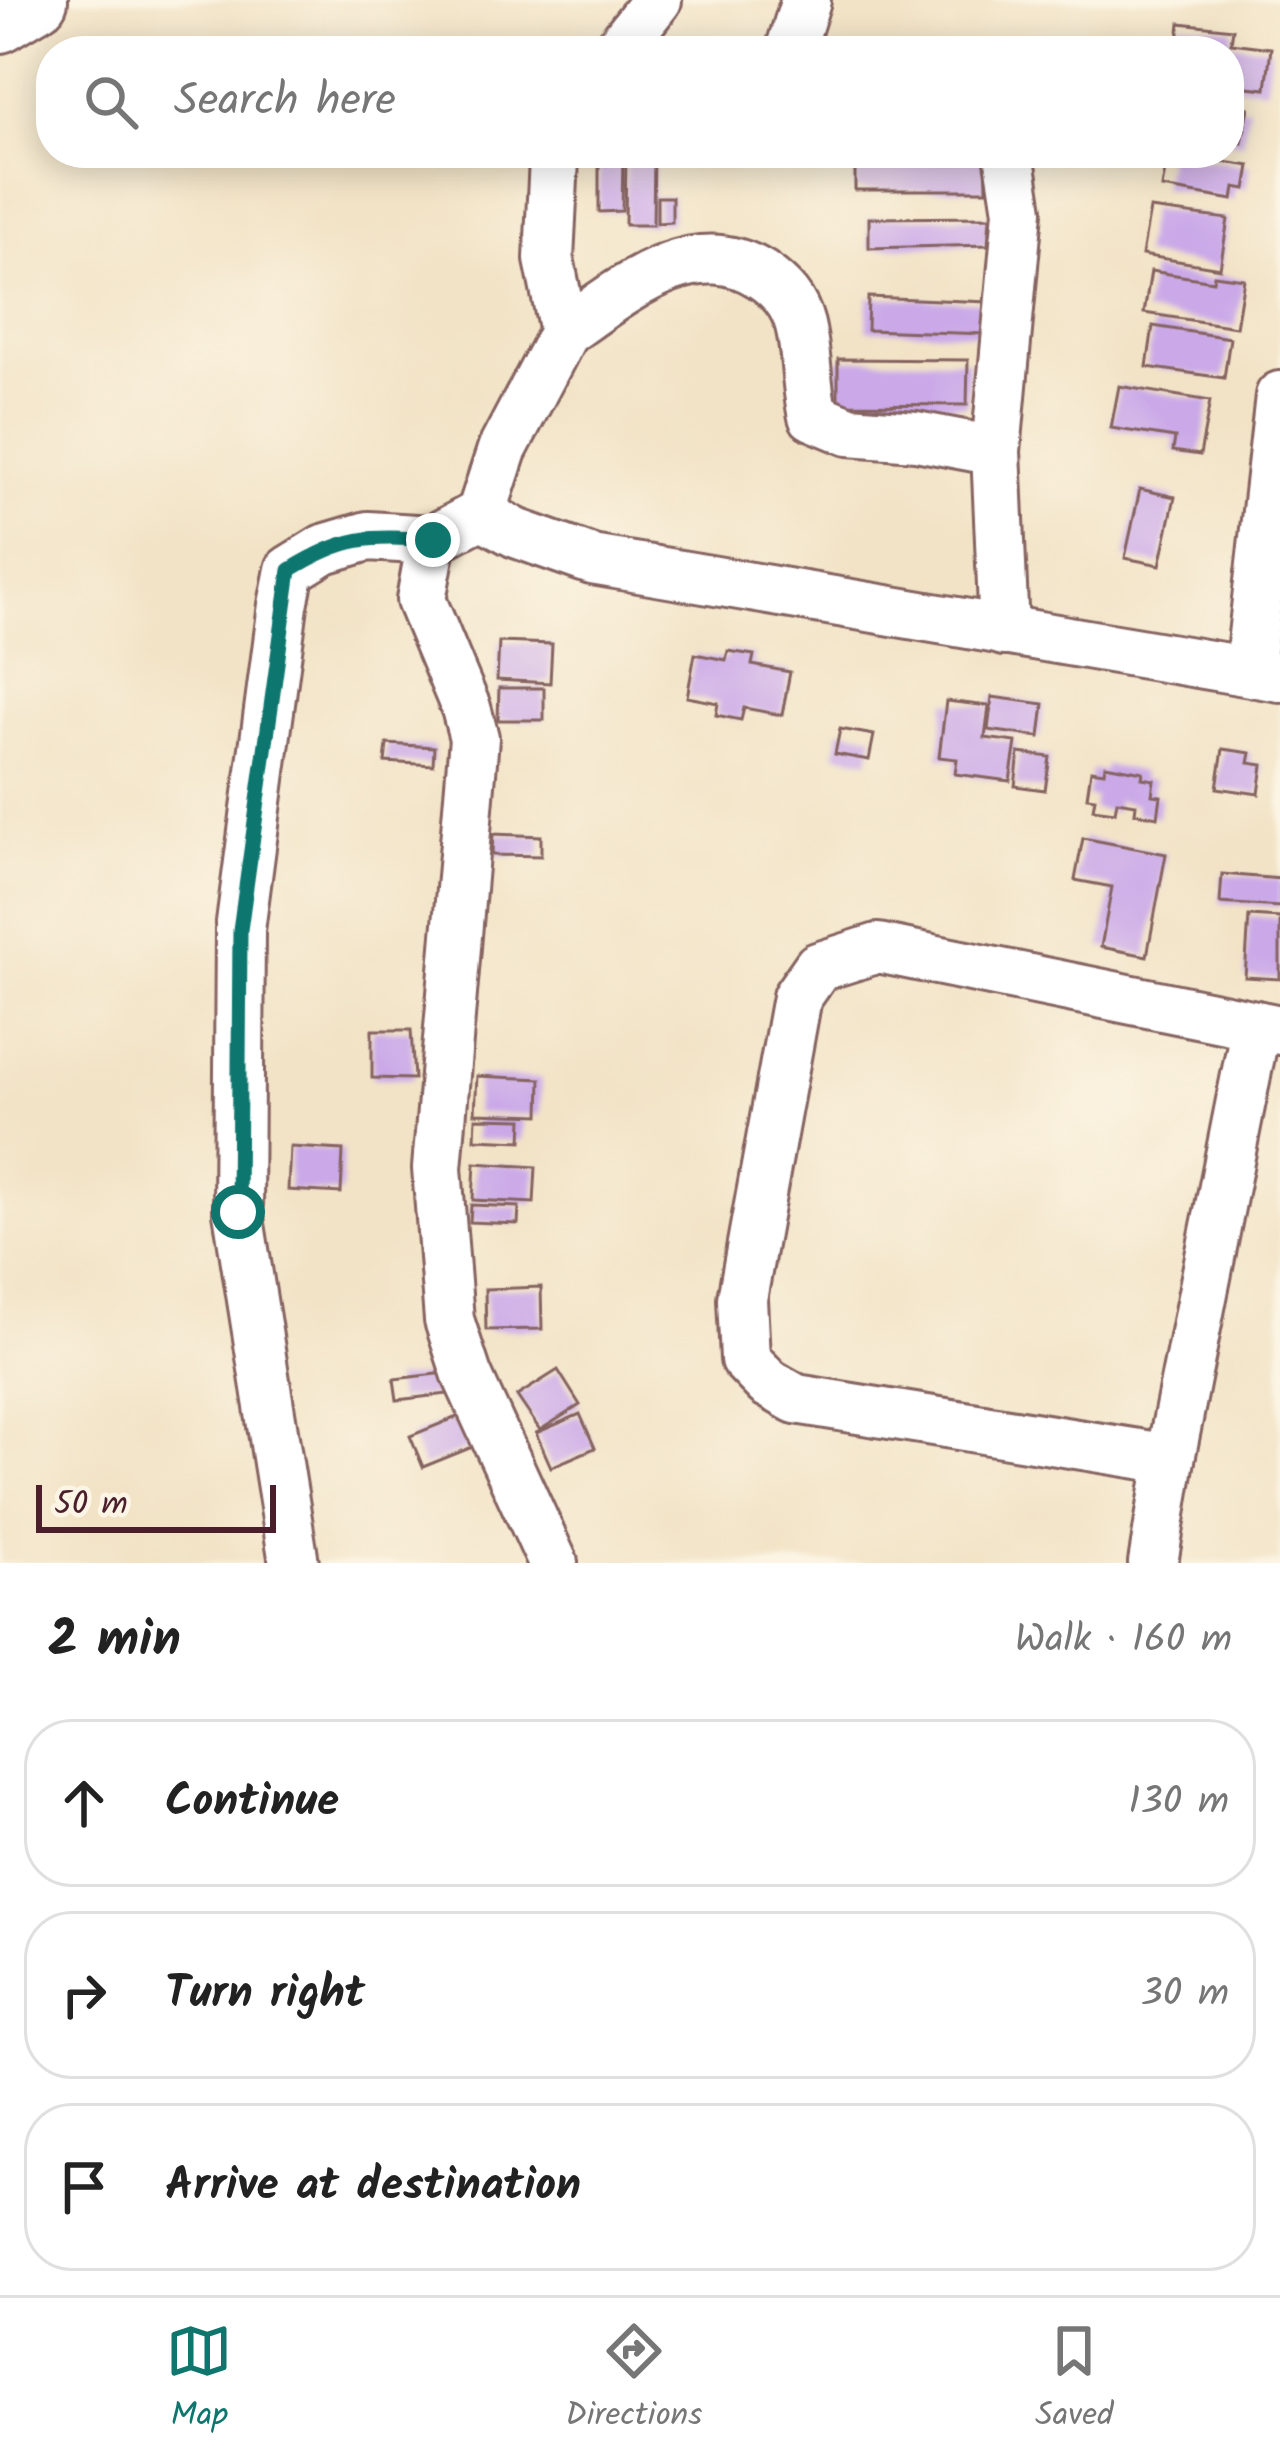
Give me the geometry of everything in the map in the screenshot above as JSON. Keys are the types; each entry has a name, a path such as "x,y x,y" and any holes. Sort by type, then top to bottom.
{"main road":[{"path":"0,22 37,0"}],"street":[{"path":"629,36 657,0"},
{"path":"795,36 806,0"},
{"path":"554,168 549,259 564,332"},
{"path":"1004,631 996,451 1018,211 1011,168"},
{"path":"294,1563 238,1212 240,930 290,570 324,549 368,536 433,540 481,514 502,450 564,332 640,280 689,259 747,266 783,289 800,323 813,416 849,430 996,451"},
{"path":"481,514 516,533 592,560 1264,674 1280,396"},
{"path":"433,540 421,600 474,738 437,1168 449,1320 467,1375 553,1563"},
{"path":"1153,1563 1170,1459 1268,1028 878,948 818,967 797,997 742,1299 745,1359 768,1383 796,1399 1170,1459"}],"building":[{"path":"1180,23 1233,29 1232,36 1179,36"},
{"path":"1244,45 1271,48 1266,89 1244,87"},
{"path":"1250,166 1246,189 1235,187 1233,200 1162,188 1165,168"},
{"path":"599,168 623,168 622,211 599,212"},
{"path":"626,168 654,168 653,225 625,225"},
{"path":"855,168 986,168 987,190 855,190"},
{"path":"657,197 672,197 672,222 657,223"},
{"path":"1150,209 1228,219 1220,268 1142,255"},
{"path":"990,217 988,245 869,248 869,218"},
{"path":"1151,271 1213,281 1214,275 1244,279 1236,327 1144,313"},
{"path":"868,297 988,302 987,334 867,330"},
{"path":"1153,326 1230,338 1224,378 1147,367"},
{"path":"838,359 968,360 967,405 838,404"},
{"path":"1119,386 1210,401 1200,455 1173,451 1175,438 1111,428"},
{"path":"1140,489 1175,497 1160,565 1125,558"},
{"path":"499,642 552,644 550,683 497,680"},
{"path":"728,651 754,655 752,665 790,672 782,715 744,708 741,720 716,715 718,703 687,697 695,654 726,660"},
{"path":"499,688 544,688 544,720 498,720"},
{"path":"992,697 1044,704 1040,737 988,730"},
{"path":"946,701 989,706 985,738 1016,742 1010,781 955,774 957,759 939,757"},
{"path":"840,729 874,735 869,760 835,754"},
{"path":"387,744 434,747 433,765 385,762"},
{"path":"1223,749 1251,753 1249,763 1263,765 1259,794 1217,788"},
{"path":"1019,753 1050,757 1045,790 1015,786"},
{"path":"1105,765 1143,772 1142,778 1154,780 1152,795 1161,796 1158,817 1135,813 1136,804 1117,801 1115,812 1093,809 1095,798 1087,797 1091,770 1104,772"},
{"path":"493,834 541,836 541,856 492,855"},
{"path":"1083,838 1166,854 1147,956 1101,947 1112,887 1075,880"},
{"path":"1222,874 1280,879 1280,907 1220,903"},
{"path":"1249,916 1280,918 1280,979 1245,977"},
{"path":"372,1030 411,1030 414,1079 372,1078"},
{"path":"477,1076 541,1079 540,1115 475,1113"},
{"path":"476,1118 523,1119 522,1141 475,1139"},
{"path":"290,1147 343,1150 341,1193 288,1190"},
{"path":"475,1163 536,1167 534,1203 473,1200"},
{"path":"471,1205 519,1207 518,1224 470,1222"},
{"path":"541,1287 542,1329 486,1330 485,1289"},
{"path":"558,1370 580,1405 540,1430 517,1396"},
{"path":"446,1373 448,1394 397,1400 394,1379"},
{"path":"580,1414 595,1448 551,1467 536,1433"},
{"path":"462,1415 475,1446 423,1467 410,1436"}],"route":[{"path":"238,1212 240,930 290,570 324,549 368,536 433,540"}]}
